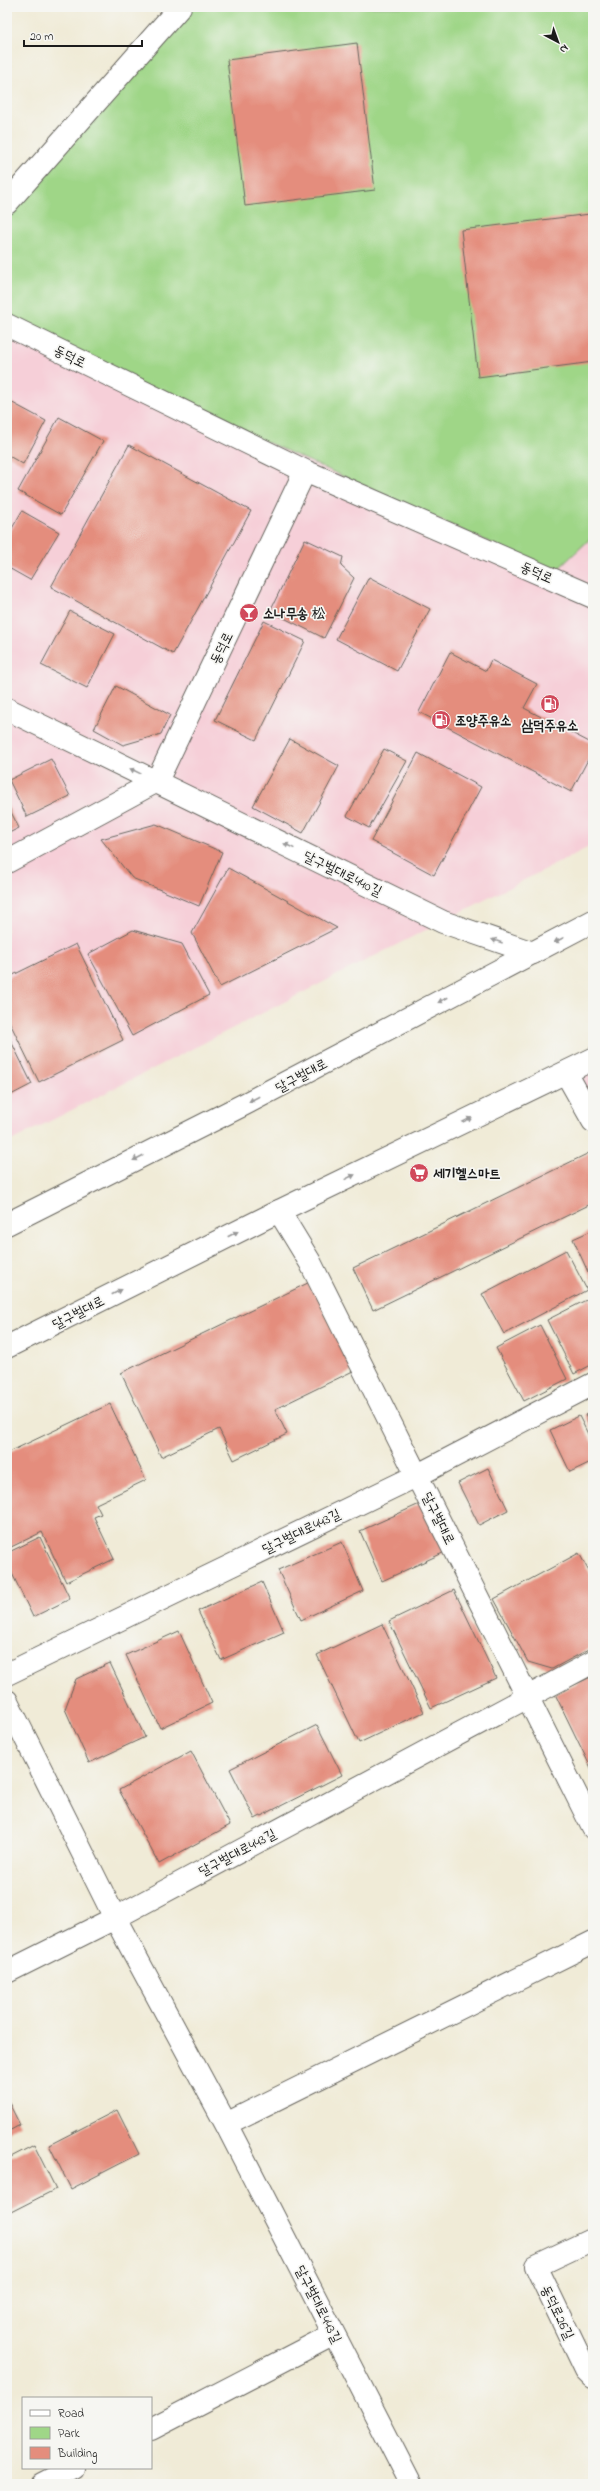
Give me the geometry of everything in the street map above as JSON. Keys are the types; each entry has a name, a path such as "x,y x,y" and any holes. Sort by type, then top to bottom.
{"street":[{"path":"7,203 180,7"},
{"name":"동덕로","path":"7,326 305,471 593,596"},
{"name":"동덕로","path":"157,781 305,471"},
{"name":"달구벌대로440길","path":"7,710 157,781 443,922 534,953"},
{"path":"7,862 157,781"},
{"name":"달구벌대로","path":"7,1224 245,1104 593,922"},
{"name":"달구벌대로","path":"7,1347 279,1211 593,1059"},
{"path":"566,1073 593,1121"},
{"name":"달구벌대로","path":"279,1211 310,1262 418,1475 593,1828"},
{"name":"달구벌대로443길","path":"7,1674 418,1475 593,1384"},
{"name":"달구벌대로443길","path":"114,1918 593,1662"},
{"name":"달구벌대로443길","path":"7,1701 114,1918 226,2124 412,2484"},
{"path":"7,1972 114,1918"},
{"path":"226,2124 593,1942"},
{"name":"동덕로26길","path":"593,2239 536,2266 586,2370 593,2378"},
{"path":"152,2428 334,2334"},
{"path":"43,2484 72,2469"}],"shaded area":[{"path":"7,298 593,473 593,845 7,1143"},
{"path":"593,1059 593,1126 566,1073"}],"green space":[{"path":"180,7 593,7 593,536 555,572 7,325 7,203"}],"building":[{"path":"357,43 375,190 245,206 227,60"},
{"path":"590,214 593,236 593,362 478,377 461,230"},
{"path":"7,400 46,421 23,464 7,455"},
{"path":"59,417 103,441 61,515 18,491"},
{"path":"129,445 251,511 173,654 51,587"},
{"path":"22,511 59,532 30,580 7,567 7,537"},
{"path":"305,539 343,557 341,566 354,578 324,638 270,611"},
{"path":"369,577 430,609 397,671 336,639"},
{"path":"70,611 115,634 87,688 41,665"},
{"path":"264,621 305,641 256,740 215,720"},
{"path":"450,652 486,671 491,660 537,684 524,708 593,744 593,750 571,792 419,712"},
{"path":"116,686 170,715 161,734 123,745 94,729"},
{"path":"290,739 339,766 303,833 253,806"},
{"path":"384,749 407,761 369,828 347,816"},
{"path":"418,753 481,787 434,875 371,841"},
{"path":"51,759 70,796 27,817 9,780"},
{"path":"7,804 19,828 7,834"},
{"path":"156,824 222,852 199,906 132,878 101,839"},
{"path":"228,868 337,928 220,987 192,933"},
{"path":"133,930 182,944 209,995 132,1036 88,954"},
{"path":"76,944 123,1040 39,1082 7,1017 7,978"},
{"path":"7,1033 32,1084 7,1097"},
{"path":"593,1151 593,1203 373,1310 353,1268"},
{"path":"593,1230 593,1283 573,1239"},
{"path":"566,1250 587,1290 504,1334 482,1294"},
{"path":"312,1281 355,1370 275,1409 287,1434 234,1460 219,1429 161,1457 121,1373"},
{"path":"590,1298 593,1304 593,1364 574,1374 547,1320"},
{"path":"540,1325 567,1379 524,1401 496,1348"},
{"path":"110,1404 146,1480 96,1504 101,1514 94,1517 114,1559 66,1582 42,1532 7,1549 7,1453"},
{"path":"593,1411 593,1433 585,1415"},
{"path":"579,1416 593,1444 593,1461 570,1472 550,1430"},
{"path":"488,1468 508,1510 479,1525 458,1483"},
{"path":"424,1502 445,1552 382,1581 360,1531"},
{"path":"40,1537 70,1599 33,1617 7,1563 7,1553"},
{"path":"342,1542 363,1591 301,1620 278,1570"},
{"path":"579,1553 593,1579 593,1647 552,1669 528,1662 494,1599"},
{"path":"262,1582 284,1632 221,1660 198,1611"},
{"path":"454,1590 496,1678 431,1708 389,1621"},
{"path":"382,1624 424,1712 359,1743 317,1655"},
{"path":"179,1631 212,1703 160,1728 126,1655"},
{"path":"110,1663 145,1737 89,1763 65,1709 76,1679"},
{"path":"593,1676 593,1770 592,1770 555,1694"},
{"path":"317,1725 342,1775 255,1819 230,1769"},
{"path":"191,1751 230,1825 159,1864 119,1790"},
{"path":"7,2099 20,2125 7,2132"},
{"path":"117,2110 139,2154 71,2189 49,2145"},
{"path":"34,2145 56,2189 7,2214 7,2159"}],"place":[{"name":"소나무송 松","path":"249,613"},
{"name":"삼덕주유소","path":"550,704"},
{"name":"조양주유소","path":"441,720"},
{"name":"세기헬스마트","path":"419,1173"}]}
